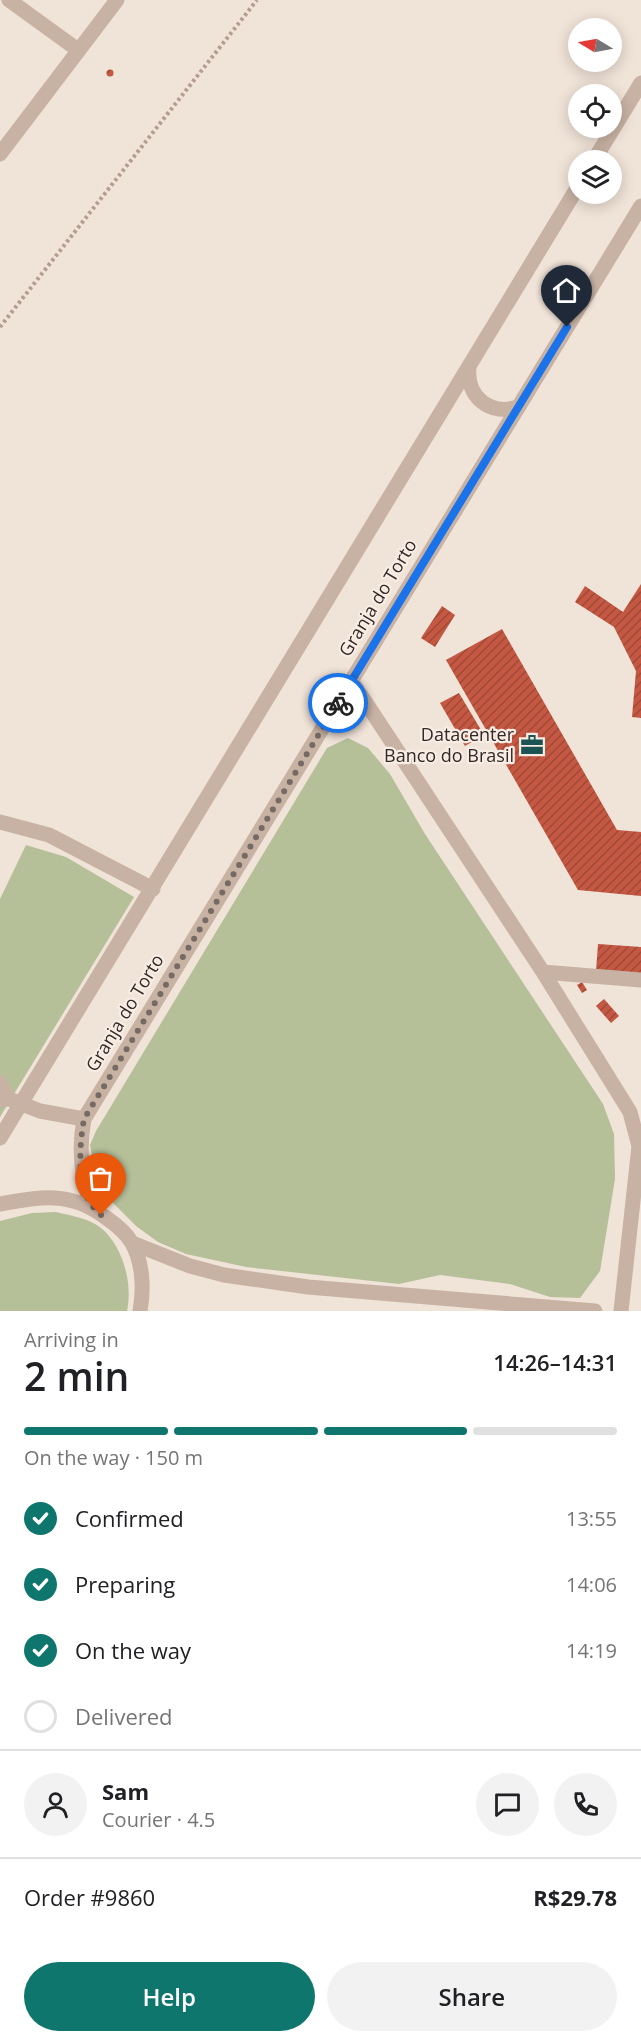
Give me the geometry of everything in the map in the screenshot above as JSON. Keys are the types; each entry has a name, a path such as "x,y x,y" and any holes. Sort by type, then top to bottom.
{"street":[{"path":"9,0 78,50"},
{"path":"0,154 117,0"},
{"path":"600,150 641,83"},
{"path":"0,1138 10,1101 153,890 568,203"},
{"name":"Granja do Torto","path":"91,1207 82,1175 79,1145 84,1119 641,206"},
{"path":"469,368 469,385 478,400 501,410 518,407"},
{"path":"351,680 616,1087 637,1131 639,1146 621,1311"},
{"path":"1,827 49,835 153,890"},
{"path":"543,972 641,980"},
{"path":"0,1083 10,1101 60,1116 84,1119"},
{"path":"0,1204 37,1198 58,1198 91,1207 132,1243 190,1266 224,1275 308,1287 594,1311"},
{"path":"132,1243 141,1273 143,1294 140,1311"}],"path":[{"path":"0,327 257,0"}],"green space":[{"path":"348,738 368,748 390,774 425,834 603,1104 614,1134 615,1179 600,1271 580,1298 550,1297 510,1284 440,1275 399,1284 246,1267 186,1254 158,1242 136,1226 99,1189 90,1145 96,1131 327,748"},
{"path":"26,845 66,857 134,897 0,1117 0,899"},
{"path":"56,1212 91,1222 109,1236 120,1255 127,1278 129,1300 127,1311 0,1311 0,1221 32,1213"}],"building":[{"path":"110,69 114,73 110,77 106,73"},
{"path":"641,584 641,718 632,717 636,671 614,627 575,602 585,586 623,612"},
{"path":"442,606 455,615 435,647 421,638"},
{"name":"Datacenter Banco do Brasil","path":"502,629 617,830 641,832 641,896 578,890 446,660"},
{"path":"459,693 484,735 465,746 440,703"},
{"path":"598,944 641,947 641,974 596,971"},
{"path":"582,982 587,990 582,993 577,985"},
{"path":"604,999 619,1016 611,1023 596,1006"}],"way so far":[{"path":"101,1215 91,1207 82,1175 79,1145 84,1119 338,703"}],"place":[{"name":"Datacenter Banco do Brasil","path":"532,745"}],"route":[{"path":"338,703 567,327"}]}
